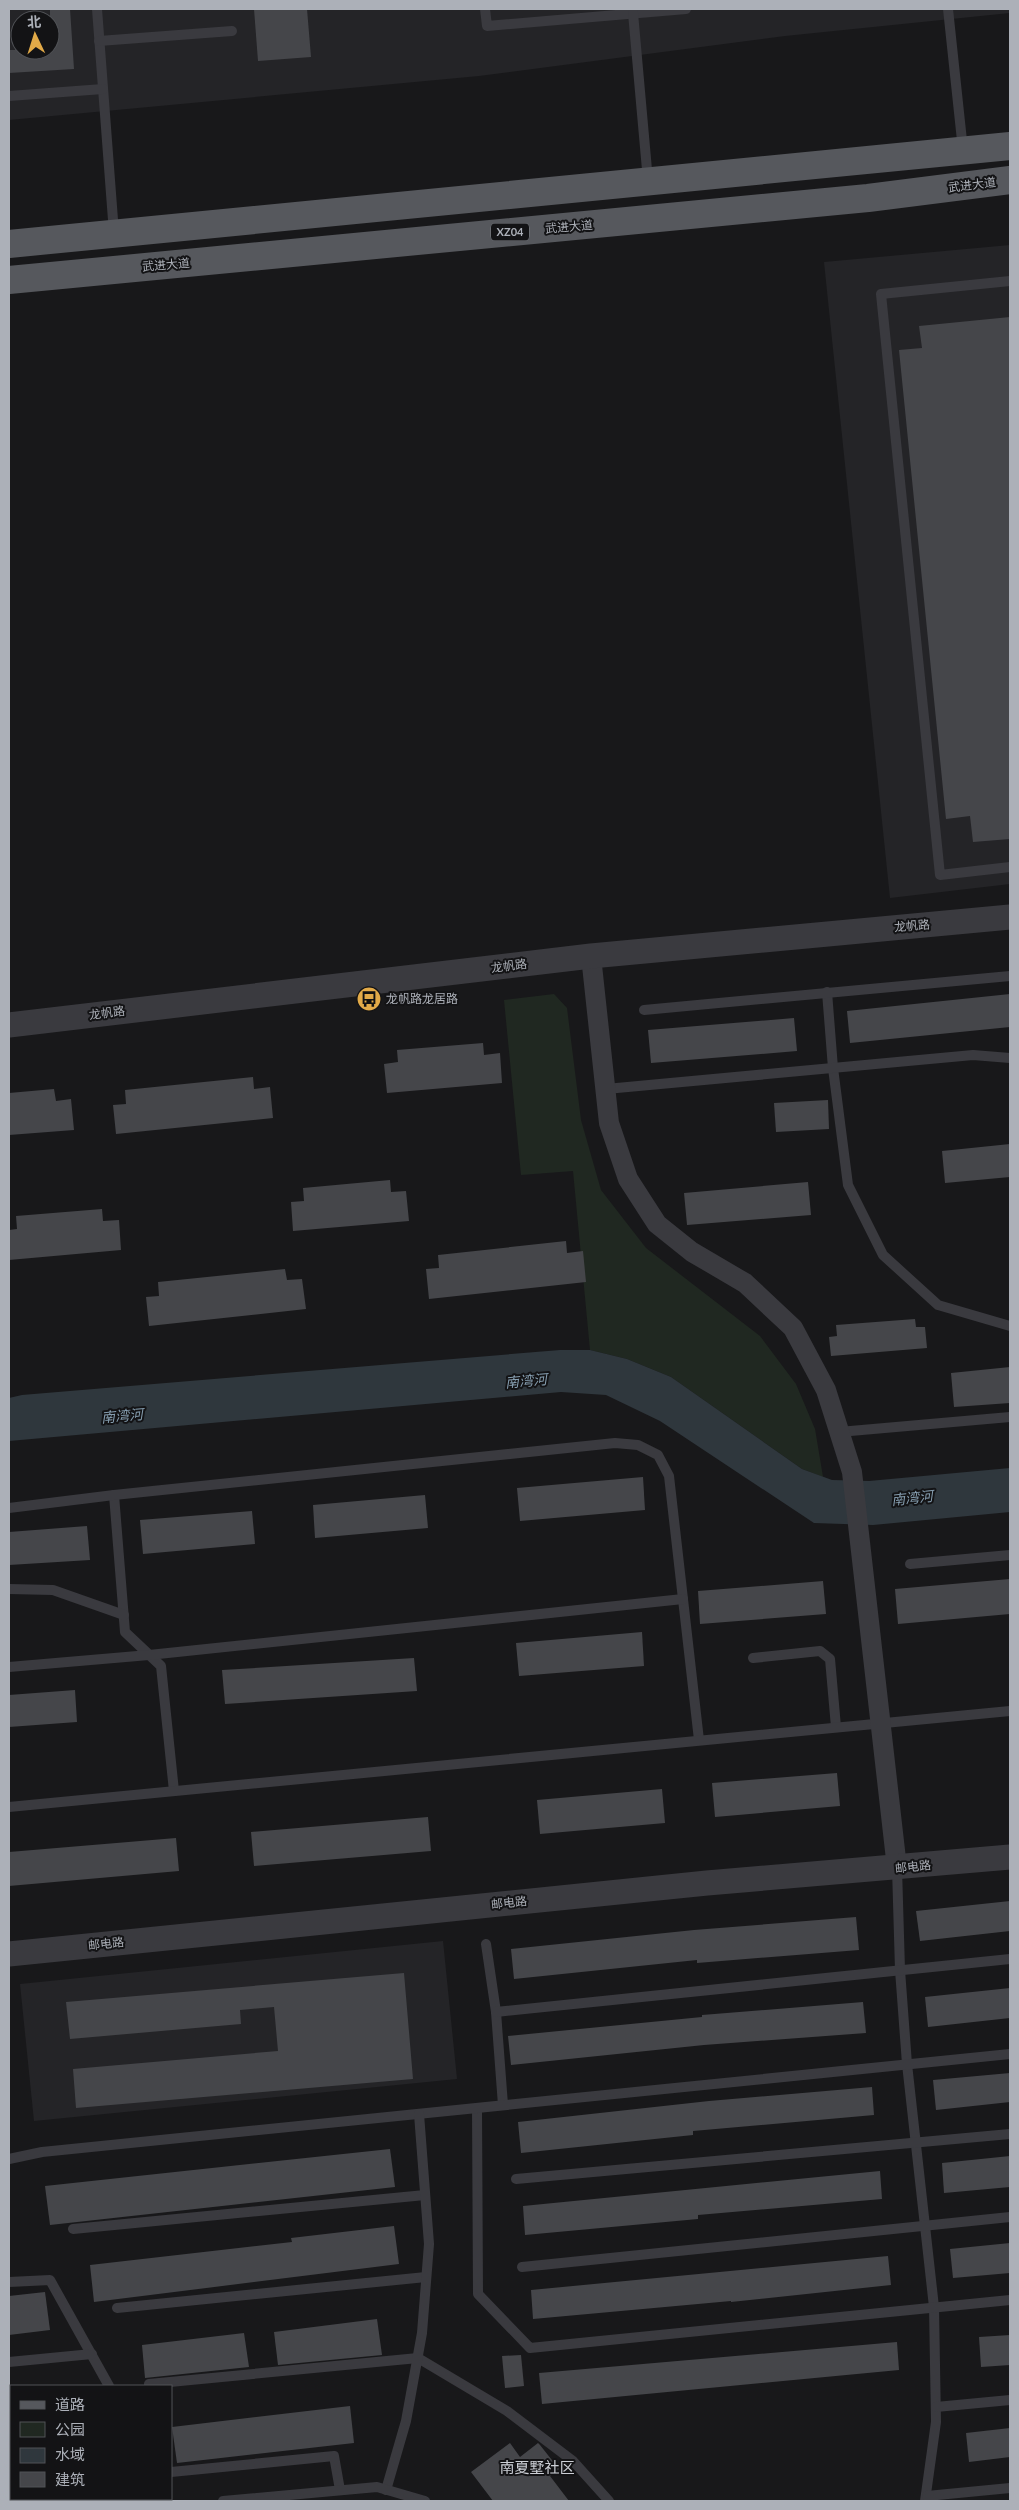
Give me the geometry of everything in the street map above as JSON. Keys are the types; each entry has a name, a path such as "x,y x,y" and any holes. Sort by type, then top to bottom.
{"main road":[{"path":"9,244 1010,146"},
{"name":"武进大道","path":"9,280 868,198 1010,180"}],"street":[{"name":"龙帆路","path":"9,1024 591,956 1010,917"},
{"path":"591,956 609,1123 628,1180 658,1224 692,1252 745,1283 793,1328 826,1390 852,1472 857,1530 897,1868"},
{"name":"邮电路","path":"9,1954 707,1883 1010,1857"}],"lane":[{"path":"97,9 114,234"},
{"path":"485,9 487,26 686,9"},
{"path":"948,9 963,151"},
{"path":"633,13 648,182"},
{"path":"100,41 232,31"},
{"path":"9,96 103,88"},
{"path":"1010,281 881,294 940,875 1010,867"},
{"path":"644,1010 1010,976"},
{"path":"827,992 833,1068 848,1185 883,1255 938,1305 1010,1326"},
{"path":"606,1089 973,1054 1010,1058"},
{"path":"839,1432 1010,1417"},
{"path":"9,1508 114,1495 615,1443 638,1445 658,1455 669,1476 699,1740"},
{"path":"114,1495 125,1632 161,1666 174,1791"},
{"path":"910,1564 1010,1555"},
{"path":"9,1589 53,1590 124,1615"},
{"path":"9,1667 149,1655 683,1599"},
{"path":"753,1658 820,1651 830,1659 836,1727"},
{"path":"9,1807 1010,1710"},
{"path":"897,1868 900,1970 907,2064 934,2307 936,2422 926,2499 1010,2488"},
{"path":"486,1944 496,2012 503,2105"},
{"path":"496,2012 1010,1959"},
{"path":"9,2159 42,2152 1010,2054"},
{"path":"477,2108 478,2294 530,2348 1010,2300"},
{"path":"386,2490 406,2422 418,2358 429,2244 419,2114"},
{"path":"516,2179 1010,2134"},
{"path":"73,2229 425,2195"},
{"path":"522,2267 1010,2217"},
{"path":"117,2308 426,2277"},
{"path":"9,2282 50,2280 108,2385"},
{"path":"9,2362 92,2354"},
{"path":"149,2384 418,2358 507,2411 572,2460 609,2501"},
{"path":"936,2407 1010,2400"},
{"path":"172,2472 334,2456 340,2490"},
{"path":"223,2501 377,2487 425,2501"}],"shaded area":[{"path":"9,9 1010,9 1010,13 785,36 479,76 9,120"},
{"path":"1010,245 1010,884 890,898 824,262"},
{"path":"443,1941 457,2079 34,2121 20,1984"}],"green space":[{"path":"554,994 567,1008 581,1120 601,1190 646,1248 760,1336 796,1384 815,1429 823,1477 802,1469 671,1377 627,1359 590,1350 573,1171 521,1175 504,1000"}],"water":[{"name":"南湾河","path":"560,1350 590,1350 627,1359 671,1377 802,1469 832,1480 869,1481 1010,1468 1010,1512 873,1525 814,1523 660,1421 606,1395 561,1392 9,1441 9,1398 22,1395"}],"building":[{"path":"70,9 74,69 9,73 9,50 10,60 60,60 60,10 50,10"},
{"path":"254,9 307,9 311,57 258,61"},
{"path":"1010,317 1010,839 973,842 970,816 946,819 899,350 922,348 919,326"},
{"path":"1010,994 1010,1027 850,1043 847,1011"},
{"path":"794,1018 797,1051 651,1063 648,1030"},
{"path":"483,1043 484,1055 500,1053 502,1083 387,1093 384,1064 398,1062 397,1050"},
{"path":"253,1077 254,1089 270,1087 273,1118 116,1134 113,1105 126,1104 125,1090"},
{"path":"54,1089 56,1101 71,1099 74,1130 9,1135 9,1093"},
{"path":"828,1100 829,1129 776,1132 774,1103"},
{"path":"1010,1144 1010,1177 945,1183 942,1151"},
{"path":"390,1180 391,1192 406,1191 409,1221 293,1231 291,1202 304,1201 303,1188"},
{"path":"808,1182 811,1215 687,1225 684,1193"},
{"path":"102,1209 103,1221 119,1220 121,1250 9,1260 9,1230 17,1229 16,1216"},
{"path":"566,1241 567,1253 583,1251 586,1282 429,1299 426,1269 439,1268 438,1255"},
{"path":"285,1269 287,1280 302,1279 306,1309 149,1326 146,1297 159,1296 158,1282"},
{"path":"915,1319 916,1327 925,1327 927,1348 831,1356 829,1337 837,1336 836,1325"},
{"path":"1010,1367 1010,1403 954,1407 951,1373"},
{"path":"643,1477 645,1510 520,1521 517,1488"},
{"path":"425,1495 428,1528 315,1538 313,1505"},
{"path":"252,1511 255,1544 143,1554 140,1520"},
{"path":"87,1526 90,1560 9,1565 9,1532"},
{"path":"1010,1579 1010,1614 898,1624 895,1589"},
{"path":"823,1581 826,1614 700,1624 698,1591"},
{"path":"642,1632 644,1666 519,1676 516,1643"},
{"path":"414,1658 417,1691 225,1704 222,1670"},
{"path":"75,1690 77,1722 9,1727 9,1695"},
{"path":"837,1773 840,1806 715,1817 712,1783"},
{"path":"662,1789 665,1823 540,1834 537,1800"},
{"path":"428,1817 431,1851 254,1866 251,1832"},
{"path":"176,1838 179,1871 9,1886 9,1852"},
{"path":"1010,1901 1010,1931 920,1941 916,1911"},
{"path":"856,1917 859,1950 697,1963 697,1960 514,1979 511,1949 694,1930"},
{"path":"404,1973 413,2079 76,2108 73,2069 278,2051 274,2007 240,2010 241,2024 70,2039 66,2002"},
{"path":"1010,1988 1010,2018 928,2027 925,1997"},
{"path":"863,2002 866,2033 704,2045 511,2065 508,2036 702,2017 702,2015"},
{"path":"1010,2073 1010,2102 936,2110 933,2080"},
{"path":"872,2087 874,2115 693,2131 693,2135 521,2153 518,2122 709,2101"},
{"path":"390,2149 395,2187 50,2225 45,2186"},
{"path":"1010,2156 1010,2187 944,2193 942,2163"},
{"path":"880,2171 882,2199 698,2215 698,2219 525,2235 523,2206"},
{"path":"394,2226 399,2264 94,2302 90,2265 292,2242 291,2238"},
{"path":"1010,2243 1010,2273 953,2278 950,2249"},
{"path":"888,2256 891,2285 731,2302 533,2319 531,2290"},
{"path":"45,2292 50,2330 9,2335 9,2296"},
{"path":"377,2319 382,2355 278,2365 274,2332"},
{"path":"244,2333 249,2367 145,2378 142,2345"},
{"path":"1010,2335 1010,2365 981,2367 979,2337"},
{"path":"897,2342 899,2370 542,2404 539,2373"},
{"path":"521,2355 524,2386 505,2388 502,2356"},
{"path":"350,2406 354,2443 177,2463 172,2427"},
{"path":"1010,2428 1010,2457 969,2462 966,2433"},
{"path":"510,2443 520,2457 538,2443 559,2469 550,2476 569,2501 493,2501 471,2472"}],"place":[{"name":"龙帆路龙居路","path":"369,999"}],"district":[{"name":"南夏墅社区","path":"537,2468"}]}
